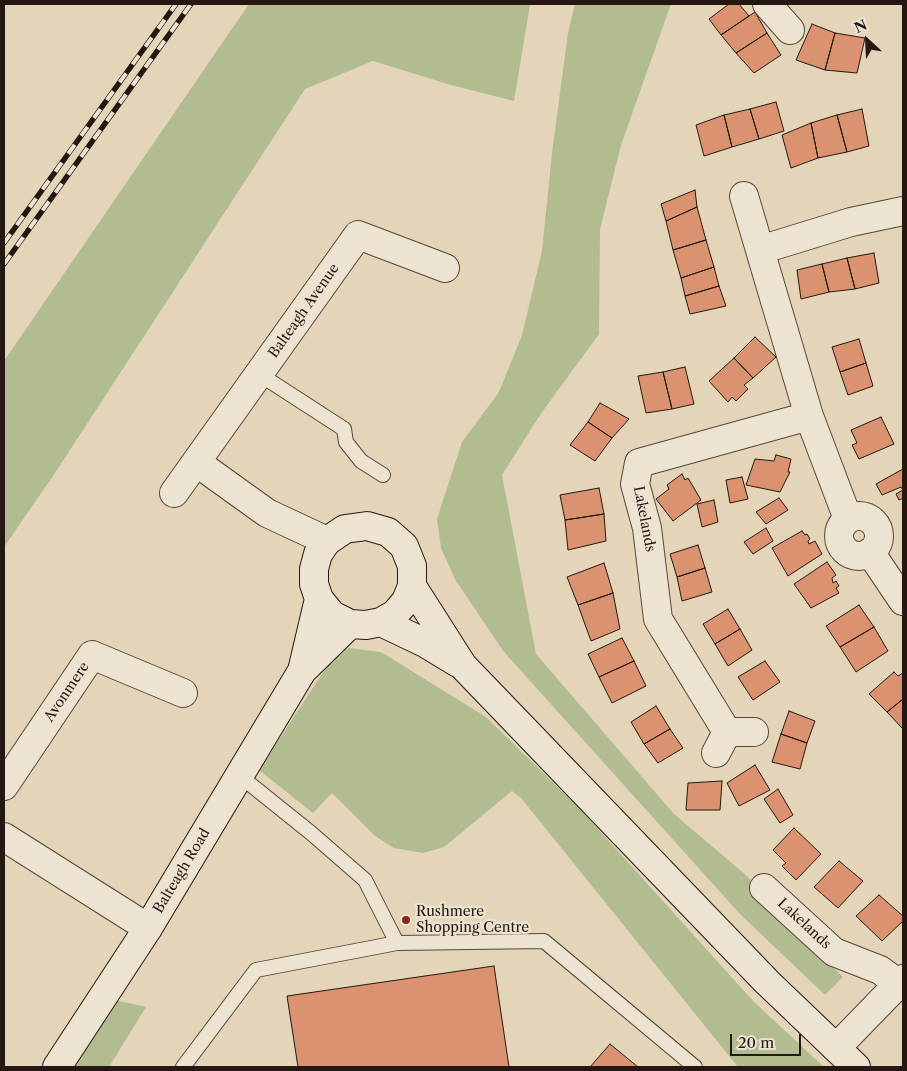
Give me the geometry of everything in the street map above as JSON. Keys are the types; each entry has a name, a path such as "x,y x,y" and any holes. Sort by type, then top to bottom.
{"street":[{"path":"744,196 809,416 848,519 861,516 873,522 877,528 878,541 870,552 903,600"},
{"path":"760,250 851,222 903,211"},
{"name":"Balteagh Avenue","path":"174,493 358,236 445,268"},
{"name":"Lakelands","path":"754,732 721,742 658,619 647,528 635,484 639,464 809,416"},
{"path":"196,462 267,513 327,541"},
{"path":"367,526 388,532 404,546 412,566 412,586 406,601 395,614 381,622 366,625 350,624 332,615 319,599 314,584 314,569 318,554 327,541 345,528 367,526"},
{"path":"412,586 464,666 767,982 856,1067"},
{"name":"Balteagh Road","path":"302,671 319,599"},
{"path":"381,622 425,643 464,666"},
{"name":"Balteagh Road","path":"57,1067 148,928 302,671 350,624"},
{"name":"Avonmere","path":"4,786 92,655 183,693"},
{"path":"4,837 148,928"},
{"name":"Lakelands","path":"764,888 834,952 880,970 902,983 836,1048"}],"lane":[{"path":"259,374 344,429 346,442 361,462 383,475"},
{"path":"240,776 311,832 365,880 398,943"},
{"path":"183,1067 256,970 398,943 544,941 695,1067"}],"green space":[{"path":"249,4 530,4 514,101 451,85 373,61 305,89 55,473 4,547 4,361"},
{"path":"575,4 671,4 621,145 600,229 599,334 540,415 502,475 536,654 674,814 747,876 795,930 843,977 825,995 740,914 504,652 456,581 441,548 437,519 462,442 499,392 522,335 542,251 552,153 568,33"},
{"path":"349,648 381,652 486,717 578,807 754,1002 824,1067 738,1067 521,798 512,791 444,847 423,853 394,848 375,836 332,793 313,813 259,770 337,651"},
{"path":"115,1000 146,1007 109,1067 69,1067"}],"building":[{"path":"729,4 739,4 749,16 721,35 709,19"},
{"path":"755,12 767,33 736,53 721,35"},
{"path":"812,24 835,33 825,70 796,60"},
{"path":"767,33 781,55 754,73 736,53"},
{"path":"835,33 865,38 857,73 825,70"},
{"path":"776,102 784,131 759,139 750,109"},
{"path":"750,109 759,139 732,147 724,115"},
{"path":"862,109 869,146 847,152 837,115"},
{"path":"724,115 732,147 704,156 696,125"},
{"path":"837,115 847,152 818,158 811,123"},
{"path":"811,123 818,158 791,168 782,135"},
{"path":"695,190 697,207 666,221 661,204"},
{"path":"697,207 706,240 673,250 666,221"},
{"path":"706,240 714,267 681,278 673,250"},
{"path":"874,253 879,283 855,289 847,258"},
{"path":"847,258 855,289 829,292 822,264"},
{"path":"822,264 829,292 801,299 797,270"},
{"path":"714,267 719,286 685,296 681,278"},
{"path":"719,286 726,306 690,314 685,296"},
{"path":"755,337 776,357 753,378 734,358"},
{"path":"859,339 866,363 840,372 832,347"},
{"path":"734,358 753,378 744,385 748,389 736,401 732,397 728,402 709,381"},
{"path":"866,363 873,386 848,395 840,372"},
{"path":"685,367 694,404 672,409 663,372"},
{"path":"663,372 672,409 646,413 638,376"},
{"path":"600,403 629,419 612,438 588,422"},
{"path":"881,417 894,444 859,459 852,445 857,443 851,430"},
{"path":"588,422 612,438 595,461 570,445"},
{"path":"776,455 791,459 788,472 790,472 780,492 746,485 755,459 774,461"},
{"path":"903,469 903,490 901,487 882,495 876,484"},
{"path":"682,474 685,480 688,478 701,500 673,521 656,499 669,489 667,485"},
{"path":"742,477 748,499 730,503 726,480"},
{"path":"599,488 604,514 565,520 560,495"},
{"path":"903,490 903,498 899,500 896,494"},
{"path":"779,498 788,510 766,524 756,512"},
{"path":"714,500 718,522 702,527 697,504"},
{"path":"604,514 606,541 568,550 565,520"},
{"path":"766,528 773,541 753,554 744,542"},
{"path":"802,531 810,539 808,541 809,544 815,541 822,554 788,576 772,548"},
{"path":"698,545 705,568 677,577 670,554"},
{"path":"827,562 836,575 832,578 833,583 836,581 839,586 836,588 839,593 811,608 794,584"},
{"path":"604,563 613,593 578,605 567,577"},
{"path":"705,568 712,592 682,601 677,577"},
{"path":"613,593 620,629 591,641 578,605"},
{"path":"859,605 874,627 840,647 826,626"},
{"path":"728,609 740,629 715,644 703,624"},
{"path":"874,627 888,651 856,672 840,647"},
{"path":"740,629 752,650 728,666 715,644"},
{"path":"622,638 634,661 599,677 588,654"},
{"path":"634,661 646,686 612,703 599,677"},
{"path":"765,661 780,682 753,700 738,677"},
{"path":"894,672 898,676 903,673 903,699 887,712 869,694"},
{"path":"903,699 903,729 887,712"},
{"path":"656,706 670,729 644,744 631,722"},
{"path":"789,711 815,721 807,743 781,734"},
{"path":"670,729 683,748 658,763 644,744"},
{"path":"781,734 807,743 800,769 772,762"},
{"path":"755,765 770,790 739,806 727,783"},
{"path":"722,781 720,810 686,810 688,783"},
{"path":"778,789 793,815 780,823 764,799"},
{"path":"794,828 821,854 796,880 782,866 786,863 773,850"},
{"path":"839,861 863,881 838,908 814,887"},
{"path":"879,895 903,916 903,921 882,941 856,916"},
{"path":"494,966 509,1067 298,1067 287,996"},
{"path":"610,1044 638,1067 590,1067"}],"railway":[{"path":"4,243 176,4"},
{"path":"4,264 191,4"}],"place":[{"name":"Rushmere Shopping Centre","path":"406,920"}]}
